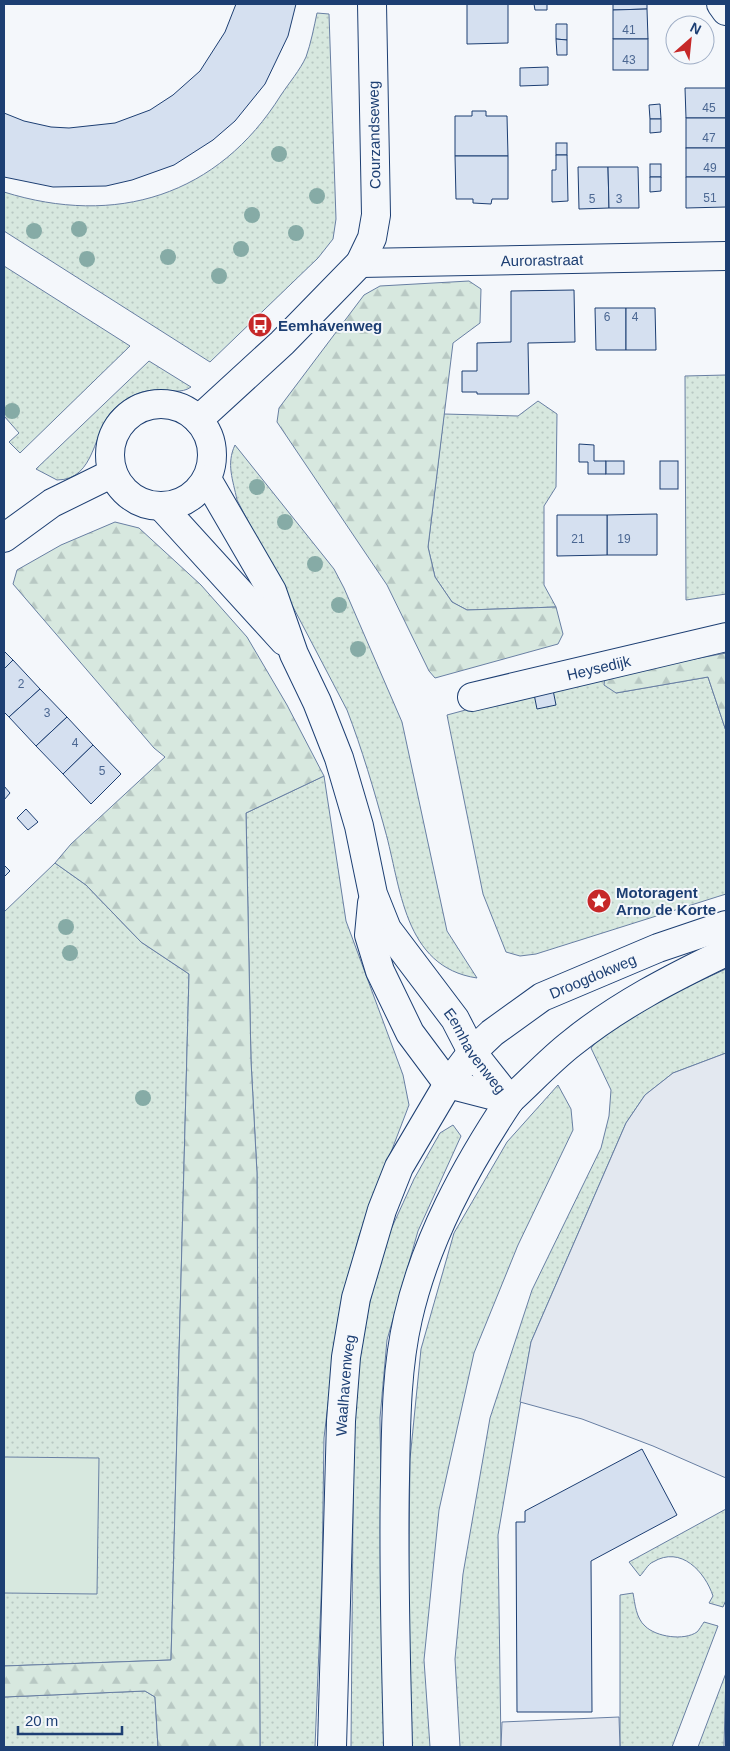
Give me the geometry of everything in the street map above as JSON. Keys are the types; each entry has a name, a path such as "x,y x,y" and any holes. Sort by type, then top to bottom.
{"street":[{"name":"Courzandseweg","path":"360,263 372,238 376,215 372,4"},
{"path":"722,4 726,11"},
{"name":"Aurorastraat","path":"360,263 726,256"},
{"path":"198,420 282,343 360,263"},
{"path":"164,404 188,412 198,420 211,442 211,467 207,479 188,499 176,504 162,506 137,501 119,485 113,473 110,448 113,436 120,425 139,409 151,405 164,404"},
{"path":"4,538 52,503 113,473"},
{"name":"Eemhavenweg","path":"207,479 272,591 294,654 317,702 338,758 358,826 373,894 387,929 455,1019 472,1052 510,1100"},
{"name":"Eemhavenweg","path":"162,506 294,654"},
{"name":"Heysedijk","path":"472,697 726,638"},
{"name":"Eemhavenweg","path":"373,894 369,935 380,971 410,1033 448,1084 510,1100"},
{"name":"Droogdokweg","path":"472,1052 516,1013 542,997 658,948 726,925"},
{"path":"398,1747 393,1551 399,1367 408,1316 435,1235 481,1144 510,1100 570,1044 593,1027 632,1001 674,977 726,952"},
{"name":"Waalhavenweg","path":"332,1747 340,1421 346,1357 354,1308 382,1210 399,1167 448,1084 472,1052"}],"green space":[{"path":"317,13 329,14 336,219 333,239 318,258 210,362 4,231 4,192 45,202 86,206 124,203 161,194 195,179 227,158 256,130 301,67 308,52"},
{"path":"4,266 130,346 20,453 9,442 19,433 4,416"},
{"path":"469,281 481,289 480,323 453,343 428,547 435,577 452,602 467,610 556,607 563,634 558,644 435,678 429,671 387,585 277,422 279,408 364,295 380,286"},
{"path":"149,361 191,387 179,391 145,391 123,402 106,419 87,463 70,478 57,480 36,469"},
{"path":"726,375 726,594 686,600 685,376"},
{"path":"538,401 557,414 556,487 544,506 544,585 556,607 467,610 452,602 435,577 428,547 444,414 518,416"},
{"path":"235,445 334,569 344,588 402,722 447,931 477,978 452,971 434,958 420,941 409,921 372,785 347,710 237,500 231,465 232,452"},
{"path":"115,522 139,528 201,585 247,637 287,705 324,776 246,813 251,1061 257,1173 260,1747 158,1747 155,1697 145,1691 4,1697 4,1666 171,1660 189,974 141,942 86,885 55,863 71,844 165,757 154,748 13,584 17,570 61,545"},
{"path":"726,653 726,731 708,677 616,693 604,685 605,676"},
{"path":"605,676 616,693 708,677 726,731 726,894 536,954 520,956 506,952 483,894 447,715 570,682"},
{"path":"324,776 346,921 403,1075 409,1105 359,1236 338,1319 324,1438 322,1575 315,1747 260,1747 257,1173 251,1061 246,813"},
{"path":"55,863 86,885 141,942 189,974 171,1660 4,1666 4,912"},
{"path":"726,969 726,1053 673,1073 645,1095 626,1123 531,1342 498,1535 501,1747 460,1747 455,1659 463,1574 490,1418 532,1290 601,1148 609,1116 611,1090 591,1048 602,1037 634,1014"},
{"path":"558,1085 571,1109 573,1130 518,1245 474,1353 439,1510 424,1660 430,1747 408,1747 410,1459 421,1349 454,1233 507,1142"},
{"path":"453,1125 461,1136 418,1231 387,1340 380,1418 385,1747 351,1747 354,1400 365,1323 382,1249 414,1179 440,1133"},
{"path":"4,1457 99,1458 97,1594 4,1593"},
{"path":"726,1509 726,1600 723,1607 709,1603 713,1596 704,1578 698,1570 682,1559 673,1557 663,1558 651,1563 640,1576 629,1562"},
{"path":"633,1593 636,1611 642,1623 656,1633 678,1637 697,1632 704,1622 718,1626 672,1747 620,1747 620,1595"},
{"path":"726,1673 724,1747 698,1747"},
{"path":"145,1691 155,1697 158,1747 4,1747 4,1697"}],"shaded area":[{"path":"726,1053 726,1478 653,1446 582,1419 520,1402 531,1342 626,1123 645,1095 673,1073"},
{"path":"619,1717 620,1747 501,1747 502,1722"}],"building":[{"path":"236,4 296,4 288,36 265,84 235,121 213,140 174,165 132,180 106,186 53,187 4,177 4,113 24,121 51,127 69,128 115,123 150,110 173,95 200,71 225,32"},
{"path":"467,4 508,4 508,43 467,44"},
{"path":"534,4 547,4 547,10 535,10"},
{"path":"613,4 647,4 647,9 613,10"},
{"path":"647,9 648,39 613,39 613,10"},
{"path":"556,24 567,24 567,40 556,39"},
{"path":"556,39 567,40 567,55 557,55"},
{"path":"613,39 648,39 648,70 613,70"},
{"path":"548,67 548,85 520,86 520,68"},
{"path":"685,88 726,88 726,118 686,118"},
{"path":"660,104 661,119 650,119 649,105"},
{"path":"472,111 486,111 486,116 507,116 508,156 455,156 455,116 472,116"},
{"path":"686,118 726,118 726,148 686,148"},
{"path":"650,119 661,119 661,132 650,133"},
{"path":"556,143 567,143 567,155 556,155"},
{"path":"686,148 726,148 726,177 686,177"},
{"path":"556,155 567,155 568,201 552,202 552,170 556,170"},
{"path":"455,156 508,156 508,199 492,199 491,204 473,203 473,199 456,199"},
{"path":"650,164 661,164 661,177 650,177"},
{"path":"578,167 608,167 609,208 579,209"},
{"path":"608,167 638,167 639,208 609,208"},
{"path":"650,177 661,177 661,191 650,192"},
{"path":"686,177 726,177 726,207 686,208"},
{"path":"574,290 575,342 528,343 529,394 477,394 477,392 462,392 462,371 477,371 477,343 511,342 511,291"},
{"path":"595,308 626,308 626,350 596,350"},
{"path":"626,308 655,308 656,350 626,350"},
{"path":"579,444 594,445 594,461 606,461 606,474 588,474 588,462 579,462"},
{"path":"606,461 624,461 624,474 606,474"},
{"path":"660,461 678,461 678,489 660,489"},
{"path":"657,514 657,555 607,555 607,515"},
{"path":"557,515 607,515 607,555 557,556"},
{"path":"4,651 13,660 4,669"},
{"path":"13,660 40,689 9,717 4,712 4,669"},
{"path":"40,689 67,717 36,746 9,717"},
{"path":"553,690 556,705 537,709 534,694"},
{"path":"67,717 93,745 63,774 36,746"},
{"path":"93,745 121,774 91,804 63,774"},
{"path":"4,786 10,793 4,800"},
{"path":"26,809 38,822 28,830 17,818"},
{"path":"4,865 10,871 4,877"},
{"path":"642,1449 677,1515 591,1561 592,1712 517,1712 516,1522 525,1522 525,1511"}],"place":[{"name":"Eemhavenweg","path":"260,325"},
{"name":"Motoragent Arno de Korte","path":"599,901"}]}
